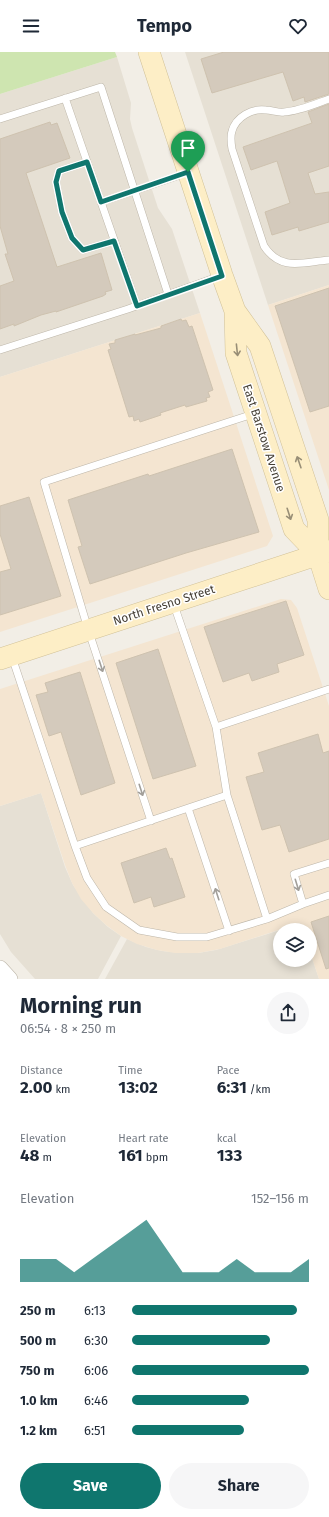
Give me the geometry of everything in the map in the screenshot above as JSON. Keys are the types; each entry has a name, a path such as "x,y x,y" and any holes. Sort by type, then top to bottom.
{"main road":[{"name":"East Barstow Avenue","path":"149,52 234,311 236,353 294,528 324,553"},
{"name":"East Barstow Avenue","path":"234,311 260,346 318,520 329,588"},
{"name":"North Fresno Street","path":"6,657 324,553"}],"street":[{"path":"0,968 10,979"}],"lane":[{"path":"0,119 101,87 168,294"},
{"path":"64,98 137,306"},
{"path":"329,99 282,113 265,109 246,114 237,120 232,130 231,139 232,149 264,246 269,254 285,263 329,260"},
{"path":"87,162 59,171 56,182 62,212 72,238 83,250 114,241"},
{"path":"101,202 188,172"},
{"path":"0,350 137,306 222,276"},
{"path":"151,821 88,629 44,482 255,413"},
{"path":"173,603 216,727 227,795 267,919"},
{"path":"6,657 87,878 106,907 139,930 177,937 207,937 267,919 329,895"},
{"path":"216,727 329,689"},
{"path":"75,846 227,795"},
{"path":"188,808 229,931"},
{"path":"303,904 294,874 329,863"}],"shaded area":[{"path":"185,52 329,52 329,285 268,305"},
{"path":"117,57 131,103 130,119 132,128 158,208 172,229 200,313 0,377 0,94"},
{"path":"329,285 329,490 268,305"},
{"path":"200,313 273,536 267,546 0,632 0,377"},
{"path":"281,599 291,600 297,608 329,706 329,979 319,979 315,967 317,967 317,923 273,923 273,932 220,949 198,953 175,953 157,950 137,944 121,936 106,925 81,899 72,883 41,793 0,806 0,689"},
{"path":"41,793 65,867 73,885 93,913 108,927 121,936 98,979 35,979 11,952 0,934 0,806"},
{"path":"273,932 273,967 315,967 319,979 105,979 127,939 146,947 162,951 198,953 216,950"}],"green space":[{"path":"0,52 115,52 117,57 0,94"}],"building":[{"path":"224,52 329,52 329,94 305,102 304,97 293,101 283,72 212,93 201,59"},
{"path":"329,104 329,166 308,173 315,194 329,192 329,222 299,231 298,227 272,235 265,212 290,203 277,161 251,170 243,147 312,123 308,112"},
{"path":"50,122 51,125 57,123 70,158 26,173 57,267 101,253 112,290 105,292 106,294 103,296 56,312 41,315 14,326 14,324 0,329 0,286 14,281 5,254 8,254 0,226 0,139"},
{"path":"329,288 329,406 310,412 275,306"},
{"path":"181,319 182,321 186,320 189,327 192,326 213,390 208,392 210,397 206,398 207,401 186,407 185,405 160,413 161,415 140,422 139,419 134,421 133,416 129,417 108,350 111,349 109,344 115,343 115,340 161,328 161,326"},
{"path":"232,449 259,532 186,553 90,584 78,547 82,546 68,500"},
{"path":"29,497 61,596 0,615 0,572 11,569 0,534 0,506"},
{"path":"286,601 304,655 277,664 279,672 252,681 249,673 223,682 204,627"},
{"path":"158,649 196,766 153,779 116,663"},
{"path":"80,672 115,783 81,795 61,732 49,736 36,695 48,692 45,683"},
{"path":"318,734 323,753 329,751 329,839 289,852 280,825 262,830 246,777 264,772 258,753"},
{"path":"166,848 170,859 172,858 185,897 154,907 151,897 134,903 121,863"},
{"path":"329,916 329,968 326,969 317,941 317,923 311,922"}],"route":[{"path":"87,162 101,202 188,172 222,276 137,306 114,241 83,250 72,238 62,212 56,182 59,171 87,162"}]}
